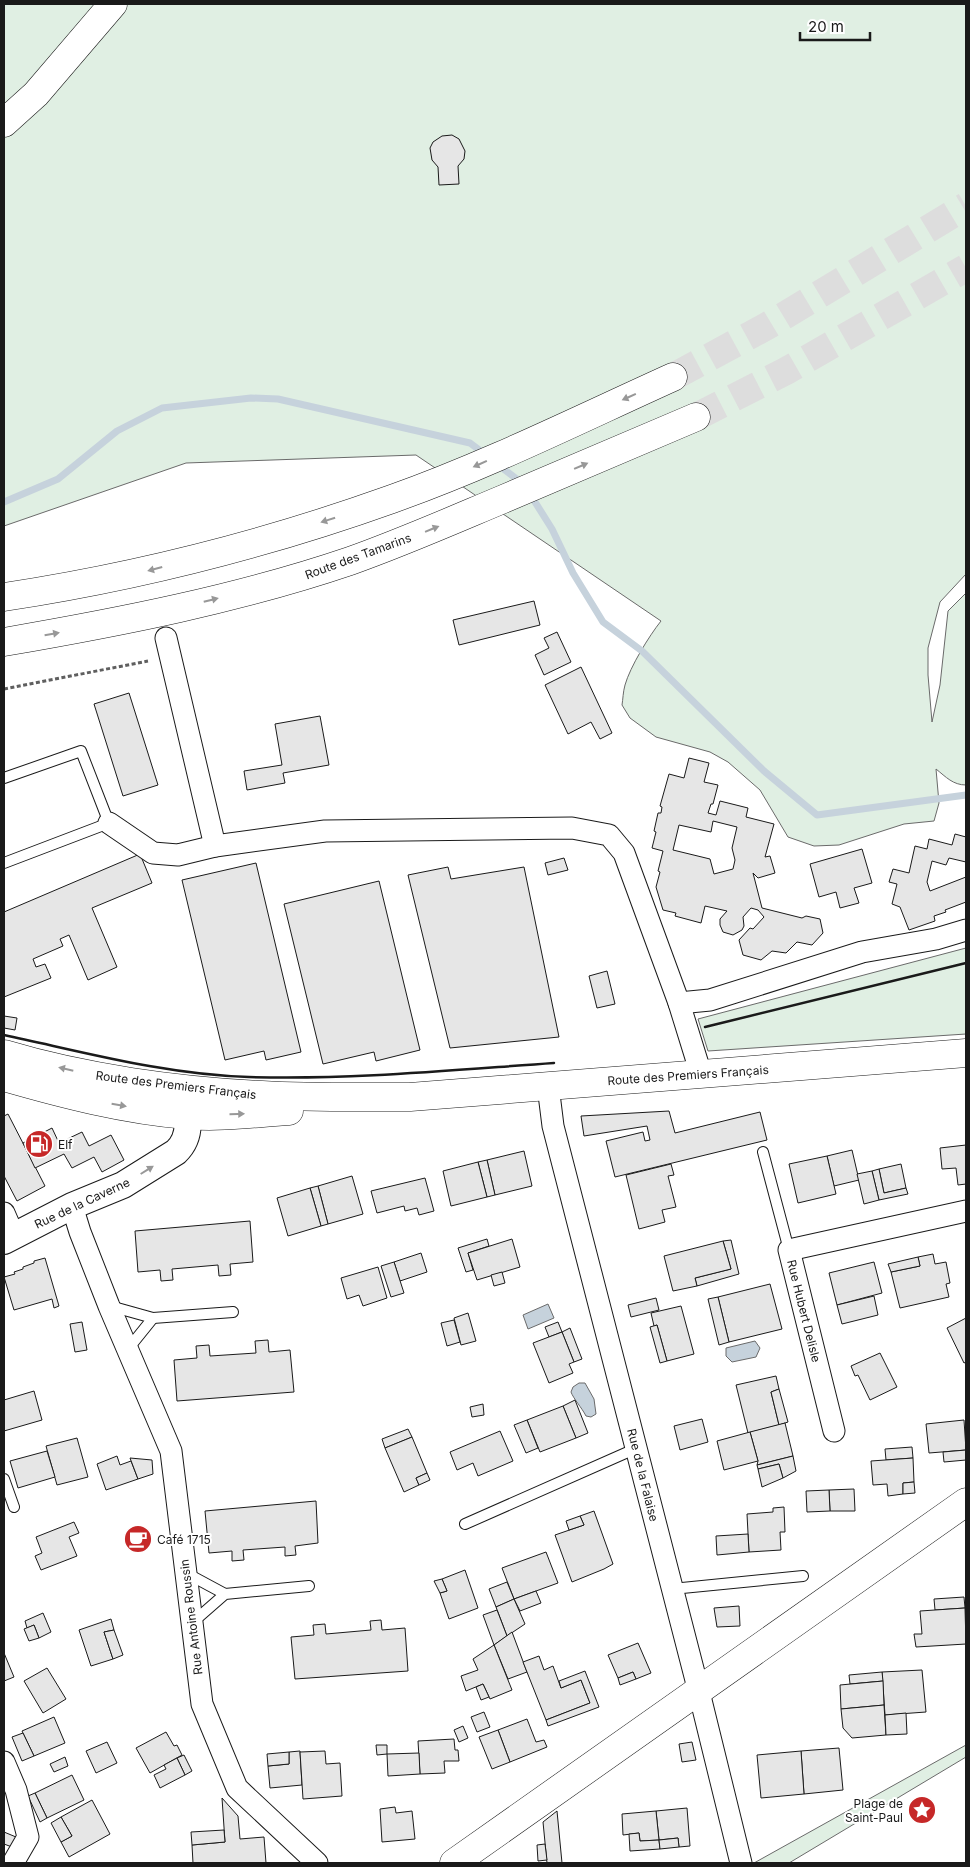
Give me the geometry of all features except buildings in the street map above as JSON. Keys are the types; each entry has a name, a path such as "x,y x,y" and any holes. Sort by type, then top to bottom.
{"main road":[{"path":"4,123 36,94 113,4"},
{"path":"4,597 148,570 288,533 392,499 462,472 673,377"},
{"name":"Route des Tamarins","path":"4,642 144,616 271,585 342,563 434,529 696,417"},
{"name":"Route des Premiers Français","path":"4,1077 87,1099 152,1111 188,1115 250,1114 331,1108 410,1096 966,1053"},
{"name":"Route des Premiers Français","path":"4,1054 89,1074 181,1088 262,1095 410,1096"},
{"path":"454,1863 966,1502"}],"street":[{"path":"169,648 215,846"},
{"path":"109,823 152,853 178,855 215,846 325,832 572,828 609,835 624,853 679,1003 701,1074"},
{"path":"679,1003 710,1000 862,952 936,939 966,930"},
{"name":"Rue de la Falaise","path":"548,1086 553,1126 637,1448 741,1863"},
{"path":"181,1088 188,1115"},
{"name":"Rue de la Caverne","path":"7,1230 123,1185 176,1152 181,1147 187,1132 189,1124 188,1115"},
{"name":"Rue Antoine Roussin","path":"72,1206 80,1232 109,1306 171,1451 202,1704 237,1788 314,1862"},
{"name":"Rue Hubert Delisle","path":"834,1431 789,1250 965,1215"},
{"path":"5,1768 16,1790 28,1837 13,1863"}],"lane":[{"path":"4,778 81,751 109,823 4,863"},
{"path":"763,1152 789,1250"},
{"path":"109,1306 153,1318 233,1312"},
{"path":"128,1349 153,1318"},
{"path":"465,1524 637,1448"},
{"path":"4,1479 14,1507"},
{"path":"186,1573 225,1594 309,1586"},
{"path":"672,1589 803,1576"},
{"path":"192,1623 225,1594"}],"path":[{"path":"4,689 169,648"}],"green space":[{"path":"4,4 966,4 966,574 940,602 928,648 928,675 932,722 940,685 948,611 966,593 966,785 953,782 936,769 939,803 934,821 904,824 839,845 814,846 788,837 760,790 728,762 710,752 656,737 630,718 622,705 625,685 635,661 661,621 416,455 186,463 4,526"},
{"path":"966,948 966,1034 708,1051 698,1019"},
{"path":"966,1745 966,1757 789,1863 754,1863"}],"shaded area":[{"path":"548,1304 554,1318 528,1329 523,1315"},
{"path":"755,1341 760,1348 756,1357 732,1362 726,1356 726,1348"},
{"path":"579,1383 585,1383 594,1399 596,1414 591,1417 586,1416 571,1392 573,1387"}],"waterway":[{"path":"4,502 58,479 117,431 162,408 251,398 278,399 470,443 486,455"},
{"path":"497,464 522,483"},
{"path":"530,494 552,529 573,573 603,622 642,651 764,771 817,815 966,795"}],"tunnel":[{"path":"673,377 767,326 966,206"},
{"path":"696,417 786,371 966,268"}],"wall":[{"path":"705,1027 966,963"},
{"path":"4,1035 157,1067 187,1072 249,1077 364,1076 554,1063"}],"place":[{"name":"Elf","path":"39,1144"},
{"name":"Café 1715","path":"138,1539"},
{"name":"Plage de Saint-Paul","path":"922,1810"}]}
